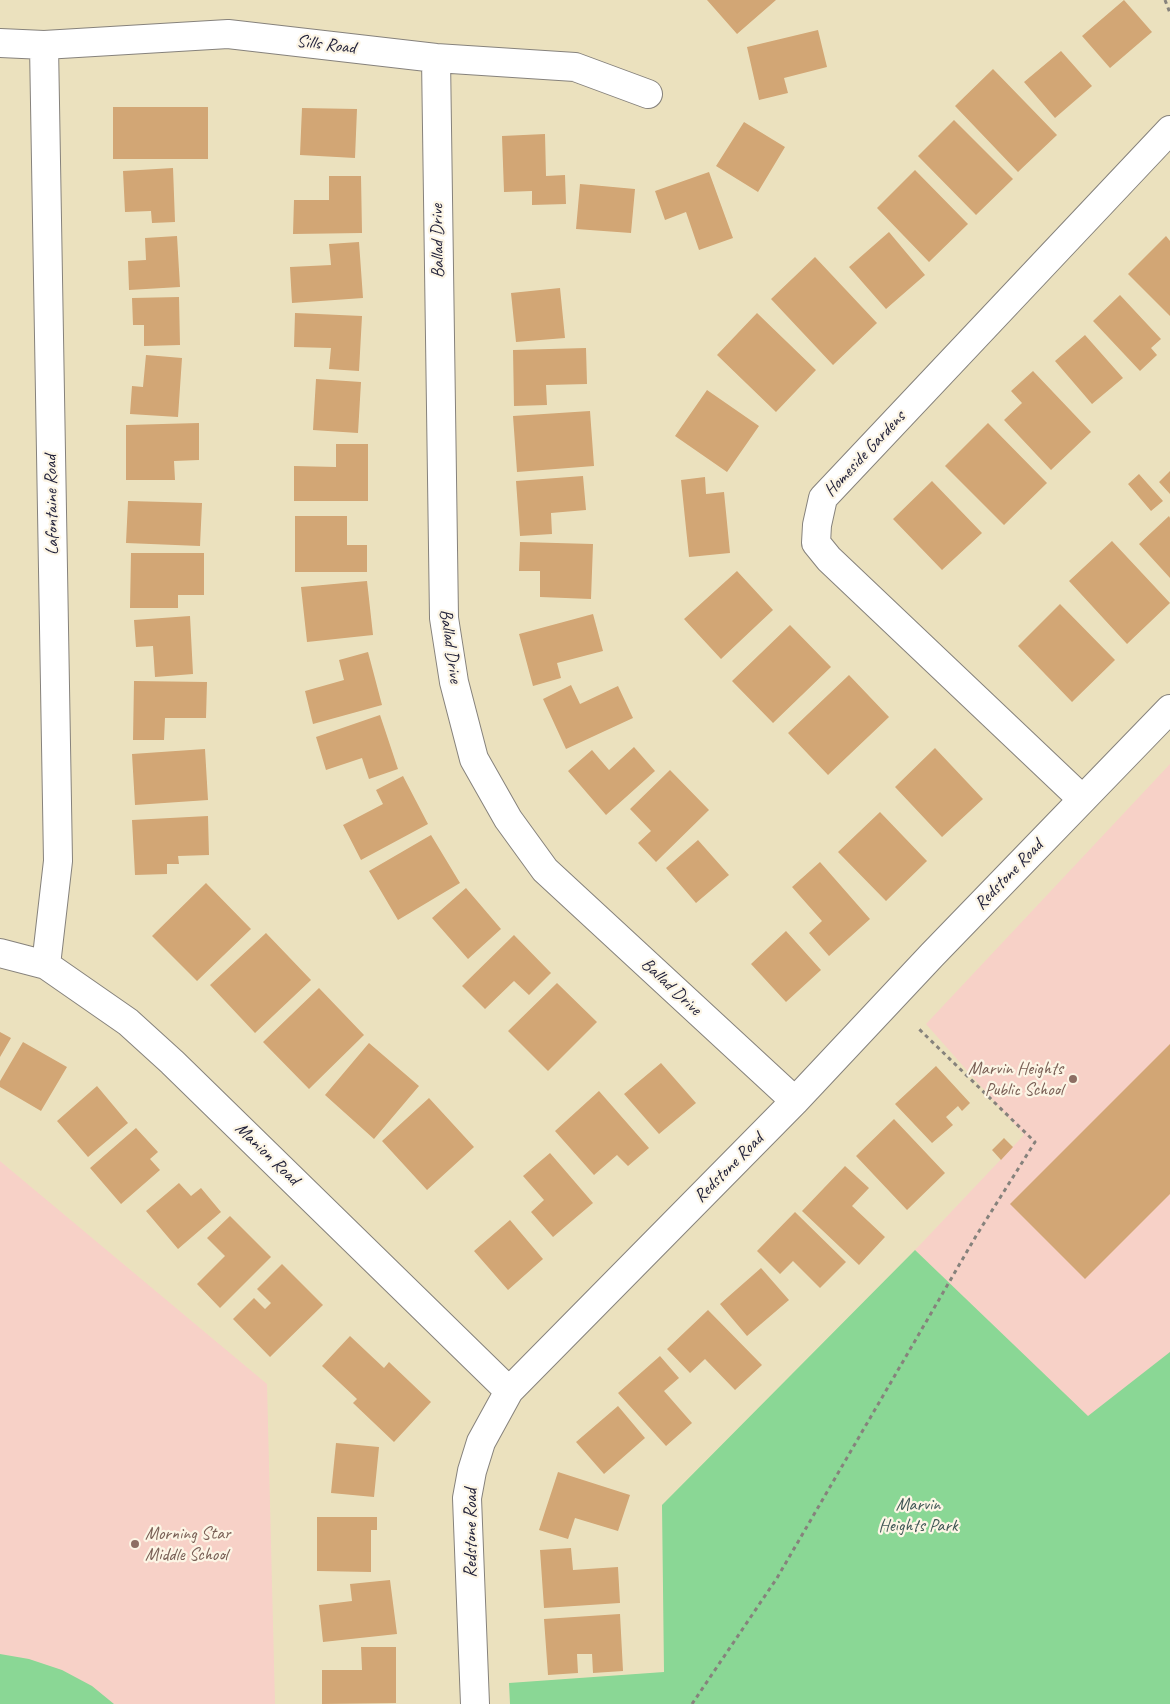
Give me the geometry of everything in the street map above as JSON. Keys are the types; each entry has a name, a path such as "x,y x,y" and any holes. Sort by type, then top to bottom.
{"street":[{"name":"Sills Road","path":"0,43 44,45 228,34 436,58 576,67 648,94"},
{"name":"Lafontaine Road","path":"44,45 58,861 46,964"},
{"name":"Ballad Drive","path":"436,58 444,618 454,682 474,759 508,819 545,870 795,1101"},
{"name":"Homeside Gardens","path":"1082,799 829,559 816,543 817,525 823,498 1170,130"},
{"name":"Redstone Road","path":"475,1704 467,1498 481,1442 509,1391 795,1101 1170,709"},
{"name":"Manion Road","path":"0,953 46,964 128,1022 172,1062 509,1391"}],"path":[{"path":"1165,0 1170,14"},
{"path":"692,1704 777,1578 976,1236 1035,1142 919,1029"}],"shaded area":[{"name":"Marvin Heights Public School","path":"1170,764 1170,1496 915,1250 1024,1135 926,1024"},
{"name":"Morning Star Middle School","path":"0,1161 267,1384 275,1704 0,1704"}],"green space":[{"name":"Marvin Heights Park","path":"915,1250 1088,1416 1170,1352 1170,1704 510,1704 509,1683 664,1672 662,1505"},
{"path":"0,1654 29,1659 62,1670 92,1686 114,1704 0,1704"}],"building":[{"path":"707,0 776,0 737,34"},
{"path":"1124,0 1152,32 1110,68 1082,36"},
{"path":"818,30 827,67 784,78 788,93 759,100 747,47"},
{"path":"1061,51 1092,86 1055,118 1024,82"},
{"path":"993,69 1057,135 1018,172 955,106"},
{"path":"113,107 208,107 208,159 113,159"},
{"path":"302,108 357,109 355,158 300,155"},
{"path":"954,120 1013,179 976,215 918,156"},
{"path":"744,122 785,147 758,192 716,166"},
{"path":"545,134 546,176 565,175 566,204 532,205 532,191 504,192 502,136"},
{"path":"173,168 175,222 152,223 151,211 125,212 123,171"},
{"path":"915,170 968,224 929,262 877,208"},
{"path":"709,172 733,238 699,250 686,212 665,220 655,191"},
{"path":"329,176 361,176 362,233 293,234 294,200 329,200"},
{"path":"580,184 635,189 631,233 576,229"},
{"path":"889,232 925,275 886,309 849,267"},
{"path":"177,236 180,287 129,290 128,261 146,260 145,238"},
{"path":"1166,236 1170,241 1170,316 1128,274"},
{"path":"359,242 363,298 292,303 290,267 331,265 329,244"},
{"path":"815,257 877,323 833,365 771,299"},
{"path":"560,288 565,338 516,342 511,293"},
{"path":"1120,295 1161,339 1151,348 1157,355 1140,371 1093,321"},
{"path":"179,297 180,345 144,346 144,325 133,325 132,298"},
{"path":"295,313 362,316 359,371 329,369 331,348 294,347"},
{"path":"757,313 816,370 776,412 717,355"},
{"path":"1085,335 1123,378 1092,404 1055,361"},
{"path":"586,348 587,384 546,385 547,405 514,406 513,350"},
{"path":"146,355 182,358 178,417 130,414 132,386 143,387"},
{"path":"1033,371 1091,432 1051,470 1004,420 1022,403 1011,391"},
{"path":"316,379 361,382 358,433 313,430"},
{"path":"707,390 759,426 727,472 675,436"},
{"path":"590,411 594,466 517,472 513,416"},
{"path":"199,423 199,460 174,461 175,480 126,480 126,425"},
{"path":"988,423 1047,483 1004,525 945,466"},
{"path":"336,444 368,444 368,501 294,501 294,466 336,467"},
{"path":"1170,471 1170,494 1159,482"},
{"path":"1139,474 1163,501 1151,511 1128,484"},
{"path":"583,476 586,510 551,513 552,534 520,536 516,481"},
{"path":"705,477 706,494 724,492 730,553 689,557 681,480"},
{"path":"932,481 982,533 942,570 893,519"},
{"path":"128,501 202,503 200,546 126,543"},
{"path":"295,516 347,516 347,545 367,545 367,572 295,572"},
{"path":"1169,516 1170,518 1170,578 1139,544"},
{"path":"1112,541 1170,603 1127,644 1069,581"},
{"path":"520,542 593,544 591,599 540,597 540,571 519,571"},
{"path":"131,553 204,553 204,595 178,595 178,608 130,608"},
{"path":"737,571 773,610 721,659 684,619"},
{"path":"367,581 373,635 307,642 301,587"},
{"path":"1060,604 1115,660 1072,702 1018,646"},
{"path":"593,614 603,651 557,663 561,678 533,686 519,634"},
{"path":"190,616 193,674 155,677 153,646 136,647 134,620"},
{"path":"790,625 831,667 773,723 732,681"},
{"path":"368,652 382,705 313,724 305,691 344,680 339,660"},
{"path":"849,675 889,717 828,775 788,733"},
{"path":"134,681 207,682 206,718 165,718 164,740 133,740"},
{"path":"571,685 580,704 618,686 633,718 566,749 543,699"},
{"path":"380,715 398,769 369,779 362,758 326,770 316,737"},
{"path":"634,747 655,771 606,815 568,771 592,750 609,770"},
{"path":"935,748 983,799 942,837 895,787"},
{"path":"205,749 208,800 135,805 132,754"},
{"path":"670,770 709,810 656,862 638,843 651,831 630,809"},
{"path":"403,776 428,824 361,860 343,825 383,804 376,790"},
{"path":"880,812 927,861 886,901 838,852"},
{"path":"208,816 209,855 178,856 179,864 167,864 167,874 135,875 132,820"},
{"path":"431,835 460,883 398,920 369,871"},
{"path":"698,840 729,875 696,903 666,868"},
{"path":"820,862 870,919 829,956 809,933 822,921 792,887"},
{"path":"206,883 251,929 197,981 152,936"},
{"path":"466,888 501,929 468,959 432,918"},
{"path":"786,931 821,970 786,1002 751,964"},
{"path":"266,933 311,980 255,1033 210,985"},
{"path":"514,935 551,973 529,995 514,981 485,1009 462,986"},
{"path":"557,983 597,1022 548,1071 508,1031"},
{"path":"319,988 364,1035 309,1089 263,1042"},
{"path":"0,1032 11,1038 0,1057"},
{"path":"23,1042 67,1067 41,1111 0,1087 0,1081"},
{"path":"369,1043 419,1086 374,1139 325,1095"},
{"path":"1170,1044 1170,1194 1085,1279 1010,1204"},
{"path":"661,1063 696,1103 659,1134 624,1094"},
{"path":"936,1066 970,1103 962,1111 958,1106 946,1117 953,1125 932,1143 895,1104"},
{"path":"97,1086 128,1123 88,1157 57,1121"},
{"path":"599,1091 649,1148 628,1166 617,1155 594,1175 555,1131"},
{"path":"429,1098 474,1147 427,1190 382,1141"},
{"path":"894,1119 945,1173 907,1210 856,1156"},
{"path":"136,1128 158,1152 150,1159 160,1170 121,1204 90,1168"},
{"path":"1004,1138 1013,1147 1001,1160 992,1150"},
{"path":"550,1153 593,1203 553,1237 531,1212 544,1200 523,1176"},
{"path":"845,1166 869,1188 852,1206 885,1237 859,1265 802,1211"},
{"path":"179,1183 191,1196 201,1188 221,1212 178,1249 146,1211"},
{"path":"795,1212 846,1262 820,1288 793,1261 780,1274 757,1251"},
{"path":"230,1216 271,1257 220,1308 197,1284 225,1256 207,1238"},
{"path":"510,1220 543,1259 508,1290 474,1251"},
{"path":"282,1264 323,1305 270,1357 233,1319 254,1298 265,1309 271,1303 257,1289"},
{"path":"761,1268 789,1300 747,1336 720,1304"},
{"path":"708,1310 762,1365 735,1390 705,1359 690,1373 667,1349"},
{"path":"350,1336 384,1368 389,1362 431,1402 394,1442 353,1403 357,1399 322,1366"},
{"path":"660,1356 679,1378 664,1391 692,1423 666,1446 618,1393"},
{"path":"618,1406 645,1438 604,1474 576,1442"},
{"path":"336,1443 379,1447 374,1497 331,1493"},
{"path":"558,1472 630,1495 618,1531 575,1518 568,1539 539,1530"},
{"path":"317,1517 377,1517 377,1530 371,1530 371,1572 317,1571"},
{"path":"571,1548 573,1570 618,1567 620,1603 544,1608 540,1550"},
{"path":"390,1580 397,1634 323,1642 319,1605 352,1601 350,1584"},
{"path":"620,1614 623,1671 593,1673 592,1654 577,1654 578,1673 548,1675 544,1619"},
{"path":"361,1647 396,1647 396,1703 322,1704 322,1670 362,1670"}],"place":[{"name":"Marvin Heights Public School","path":"1073,1079"},
{"name":"Morning Star Middle School","path":"135,1544"}]}
